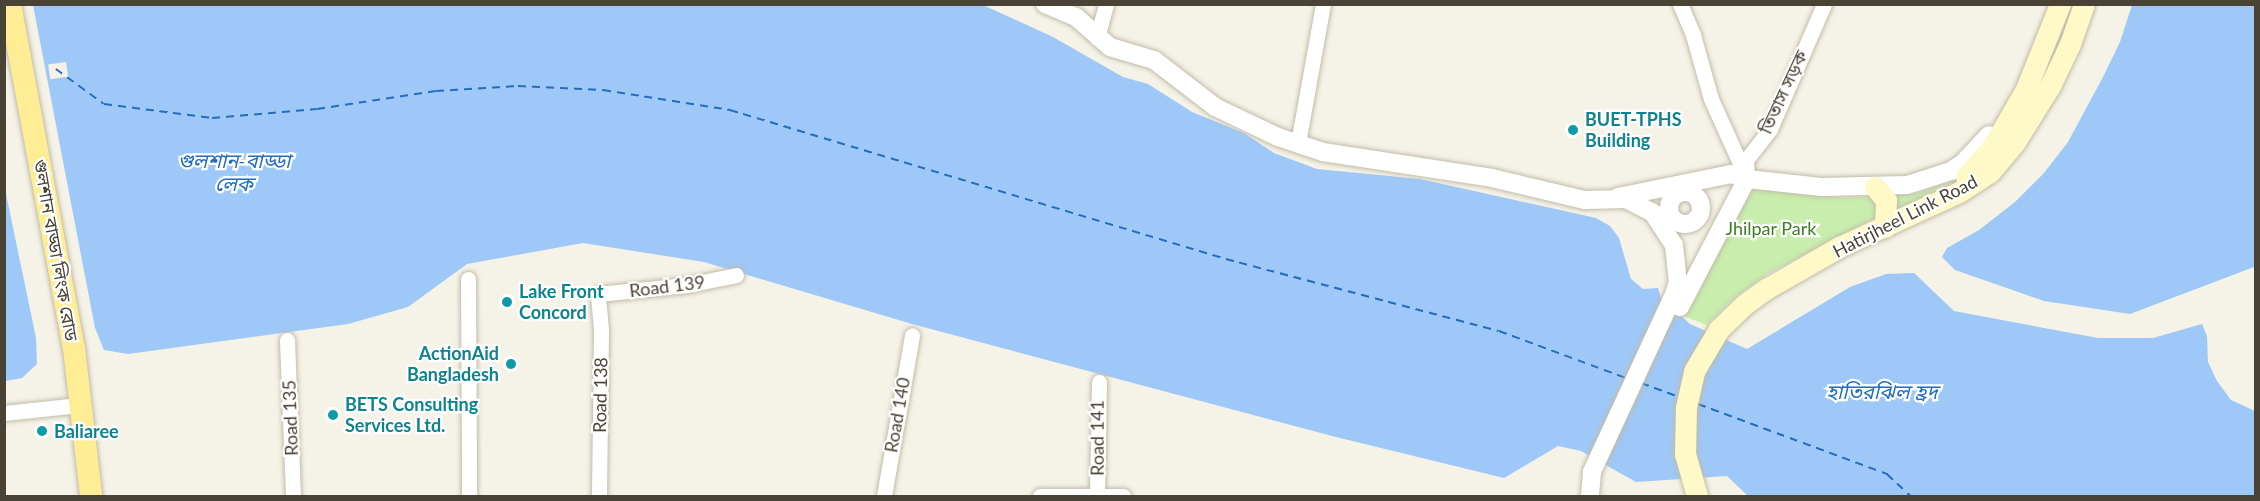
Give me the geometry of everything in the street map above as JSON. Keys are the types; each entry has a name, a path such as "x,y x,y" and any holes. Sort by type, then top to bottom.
{"main road":[{"name":"গুলশান বাড্ডা লিংক রোড","path":"10,4 74,348 91,496"},
{"path":"2026,89 2060,4"},
{"path":"1941,200 1993,146 2026,89 2056,46 2074,4"},
{"name":"Hatirjheel Link Road","path":"1695,492 1685,454 1686,408 1694,371 1719,328 1745,304 1839,247 1941,200 1990,171 2015,142 2061,64 2081,20 2085,4"},
{"name":"গুলশান বাড্ডা লিংক রোড","path":"4,55 64,350 78,496"},
{"path":"1875,187 1886,200 1885,227"}],"street":[{"path":"1045,4 1076,17 1097,38 1110,47 1154,60 1215,107 1323,152 1369,161 1492,178 1584,200 1626,199 1668,223 1690,224 1697,220 1701,205 1697,198 1684,188"},
{"path":"1097,38 1106,4"},
{"path":"1298,143 1323,4"},
{"path":"1680,4 1693,35 1711,99 1747,178"},
{"name":"তিতাস সড়ক","path":"1747,178 1746,160 1770,129 1824,4"},
{"path":"1607,200 1684,188 1731,174 1822,187 1875,187 1922,182 1951,171 1980,146 2026,89"},
{"path":"1590,496 1596,473 1682,289 1717,234 1747,178"},
{"path":"1682,289 1668,223 1672,197 1684,188"},
{"path":"1697,220 1717,234"},
{"name":"Road 139","path":"598,294 687,285 736,276"},
{"path":"468,279 469,496"},
{"name":"Road 138","path":"598,294 602,330 599,496"},
{"name":"Road 140","path":"884,496 912,335"},
{"name":"Road 135","path":"287,340 293,496"},
{"name":"Road 141","path":"1097,495 1099,382"},
{"path":"4,413 70,406"},
{"path":"1596,473 1596,496"},
{"path":"1040,496 1122,496"}],"green space":[{"name":"Jhilpar Park","path":"1752,182 1844,198 1917,193 1946,183 1927,195 1875,218 1767,274 1734,298 1707,325 1681,315"}],"water":[{"name":"গুলশান-বাড্ডা লেক","path":"33,5 983,5 1053,37 1123,77 1148,84 1192,112 1244,133 1274,153 1317,169 1420,179 1596,218 1610,226 1619,238 1631,279 1643,289 1658,288 1661,298 1690,324 1747,349 1850,287 1886,274 1914,273 1954,311 2098,338 2153,338 2202,324 2207,336 2208,362 2217,381 2231,400 2255,411 2255,496 1748,496 1727,476 1636,482 1581,451 1558,446 1504,478 1336,437 912,324 704,262 583,243 467,264 408,307 348,324 128,354 104,350 95,328"},
{"path":"2132,5 2255,5 2254,267 2130,314 2044,301 1955,270 1942,257 1947,248 1979,230 2015,202 2044,173 2068,142 2120,42"},
{"path":"5,189 36,338 37,364 22,378 5,381"}],"pier":[{"path":"66,62 68,77 50,79 48,65"}],"ferry route":[{"path":"56,69 104,104 212,118 317,109 436,91 518,86 603,90 730,110 1226,259 1499,331 1626,378"},
{"path":"1641,383 1679,397"},
{"path":"1698,404 1887,474 1911,496"}],"place":[{"name":"BUET-TPHS Building","path":"1573,130"},
{"name":"Lake Front Concord","path":"507,302"},
{"name":"ActionAid Bangladesh","path":"511,364"},
{"name":"BETS Consulting Services Ltd.","path":"333,415"},
{"name":"Baliaree","path":"42,431"}],"water label":[{"name":"হাতিরঝিল হ্রদ","path":"1882,391"}]}
